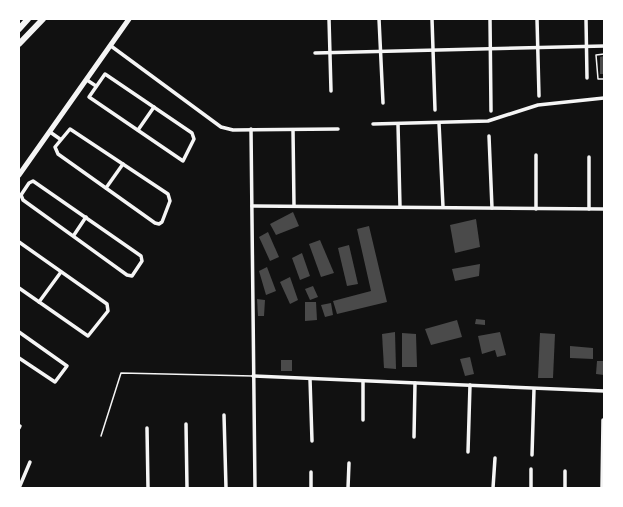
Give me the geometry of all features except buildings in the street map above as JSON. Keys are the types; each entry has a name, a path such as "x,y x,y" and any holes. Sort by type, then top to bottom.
{"highway":[{"path":"19,29 28,19"},
{"path":"19,44 43,19"}],"main road":[{"path":"19,175 129,19"}],"street":[{"path":"329,19 331,91"},
{"path":"379,19 383,103"},
{"path":"432,19 434,110"},
{"path":"490,19 492,49 491,111"},
{"path":"537,19 539,96"},
{"path":"586,19 587,78"},
{"path":"110,46 221,126 233,130 338,129"},
{"path":"314,53 604,46"},
{"path":"105,74 154,107 194,136 186,158 183,161 89,97 105,74"},
{"path":"87,80 96,86"},
{"path":"372,124 488,121 538,105 604,98"},
{"path":"138,130 154,107"},
{"path":"440,123 443,207"},
{"path":"398,124 400,208"},
{"path":"70,129 123,164 168,194 170,201 162,222 159,224 155,223 58,154 55,147 66,131 70,129"},
{"path":"251,129 255,488"},
{"path":"293,130 294,206"},
{"path":"50,132 60,139"},
{"path":"489,136 492,208"},
{"path":"536,155 536,209"},
{"path":"588,209 589,157"},
{"path":"106,188 123,164"},
{"path":"36,182 86,217 141,256 142,261 132,276 127,275 74,235 23,200 21,195 29,183 36,182"},
{"path":"19,187 24,190"},
{"path":"252,206 604,209"},
{"path":"74,235 86,217"},
{"path":"19,242 107,304 108,311 92,334 88,336 19,288"},
{"path":"39,302 61,272"},
{"path":"19,332 67,366 55,382 19,358"},
{"path":"253,376 604,391"},
{"path":"310,379 312,441"},
{"path":"363,381 363,420"},
{"path":"414,437 415,383"},
{"path":"468,452 470,385"},
{"path":"532,455 534,389"},
{"path":"224,415 226,488"},
{"path":"602,488 603,420"},
{"path":"186,424 187,488"},
{"path":"147,428 148,488"},
{"path":"493,488 495,458"},
{"path":"19,488 30,462"},
{"path":"348,488 349,463"},
{"path":"531,469 531,488"},
{"path":"565,471 565,488"},
{"path":"311,472 311,488"}],"lane":[{"path":"604,54 596,55 598,79 604,79"},
{"path":"101,436 122,373 253,376"}]}
